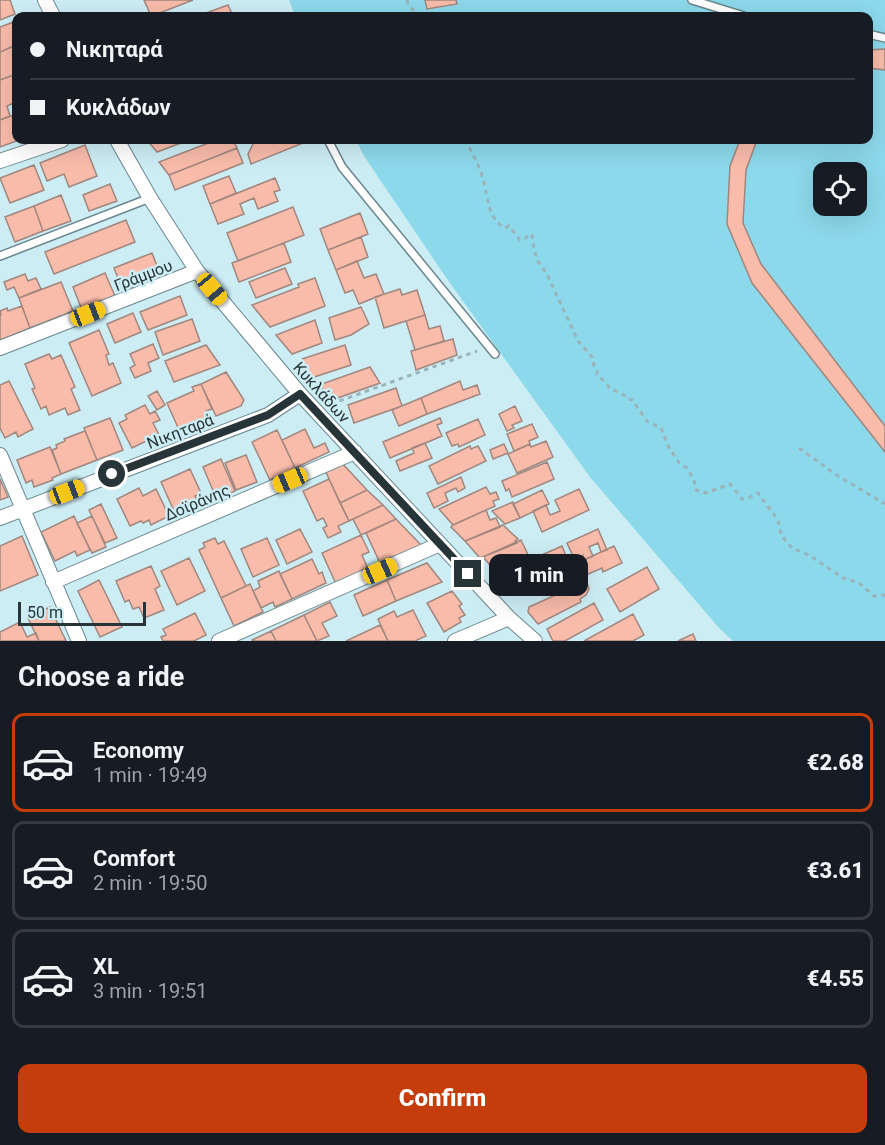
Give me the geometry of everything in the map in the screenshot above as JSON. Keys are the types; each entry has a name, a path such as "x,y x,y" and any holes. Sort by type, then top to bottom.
{"street":[{"path":"0,161 50,144"},
{"name":"Κυκλάδων","path":"119,144 197,272 300,394 509,618 535,641"},
{"name":"Γράμμου","path":"0,348 197,272"},
{"name":"Νικηταρά","path":"0,518 268,415 300,394"},
{"name":"Δοϊράνης","path":"53,582 355,452"},
{"path":"0,455 79,641"},
{"path":"219,641 441,544"},
{"path":"455,641 509,618"}],"lane":[{"path":"692,0 731,12"},
{"path":"330,144 342,167 495,354"},
{"path":"0,256 150,198"}],"path":[{"path":"407,0 408,5 416,12"},
{"path":"467,144 484,183 488,205 494,219 504,228 509,226 520,240 525,239 529,234 532,235 536,259 546,272 578,341 593,358 597,374 611,389 632,400 647,421 661,428 669,448 680,464 687,468 694,480 696,490 706,493 730,484 742,499 758,493 778,520 781,535 792,548 809,555 843,578 856,581 874,596 885,595"},
{"path":"327,406 468,355"},
{"path":"799,448 835,474 885,504"}],"shaded area":[{"path":"289,0 885,0 885,641 733,641 719,628 590,477 447,279 358,144 873,144 873,12 294,12"}],"building":[{"path":"0,0 10,0 14,12 0,20"},
{"path":"144,0 193,0 162,12 149,12"},
{"path":"425,0 456,0 457,4 427,9"},
{"path":"228,5 231,12 209,12"},
{"path":"12,22 12,47 0,52 0,27"},
{"path":"12,47 12,76 0,80 0,52"},
{"path":"885,49 885,70 873,69 873,50"},
{"path":"12,76 12,104 7,106 10,116 0,120 0,80"},
{"path":"12,116 12,143 0,147 0,120"},
{"path":"150,144 178,144 157,152"},
{"path":"206,144 235,144 237,148 169,175 159,162"},
{"path":"253,144 301,144 251,164 248,154"},
{"path":"738,144 756,144 746,170 743,223 761,264 885,426 885,452 752,283 727,224 730,166"},
{"path":"85,145 97,176 69,187 64,174 47,181 40,163"},
{"path":"237,148 243,163 175,190 169,175"},
{"path":"34,165 44,190 10,203 0,178"},
{"path":"229,176 236,193 210,204 203,186"},
{"path":"275,178 280,190 274,192 278,201 258,209 254,198 240,204 244,214 218,224 210,204"},
{"path":"110,184 117,201 89,211 83,195"},
{"path":"61,195 71,221 43,231 34,206"},
{"path":"34,206 43,231 15,242 5,217"},
{"path":"293,207 304,235 238,261 227,233"},
{"path":"360,213 368,234 328,250 320,229"},
{"path":"126,220 135,242 54,274 45,252"},
{"path":"361,237 368,257 336,270 328,250"},
{"path":"284,243 291,262 239,282 232,263"},
{"path":"152,253 161,276 123,291 114,268"},
{"path":"357,261 364,278 376,274 384,294 359,304 353,290 345,293 336,270"},
{"path":"285,268 292,284 256,298 249,282"},
{"path":"105,273 115,296 82,310 73,287"},
{"path":"25,274 28,281 36,278 41,289 19,298 14,287 7,290 4,282"},
{"path":"315,278 325,306 270,327 252,305 299,287 298,284"},
{"path":"61,282 73,311 30,328 19,298"},
{"path":"400,289 402,295 417,290 425,315 384,328 375,297"},
{"path":"180,296 187,315 148,330 140,312"},
{"path":"22,306 30,328 0,340 0,311"},
{"path":"361,307 369,324 351,335 335,340 329,318"},
{"path":"133,313 141,332 115,343 107,324"},
{"path":"425,315 429,329 440,326 444,341 415,350 406,321"},
{"path":"192,319 200,341 163,355 155,332"},
{"path":"315,320 322,343 292,354 276,335"},
{"path":"99,330 109,354 106,355 109,365 113,363 121,383 92,396 69,343"},
{"path":"453,339 457,355 416,370 411,351"},
{"path":"153,344 159,358 148,363 151,371 135,378 130,368 135,365 130,354"},
{"path":"206,345 220,365 174,382 165,361"},
{"path":"345,345 351,365 308,379 302,359"},
{"path":"49,354 52,359 61,355 75,387 71,389 80,410 68,415 65,408 49,415 46,406 41,409 25,364"},
{"path":"370,367 380,383 332,400 319,385"},
{"path":"226,372 244,400 241,406 216,416 201,384"},
{"path":"9,381 33,429 18,437 16,432 5,438 0,428 0,385"},
{"path":"460,381 463,390 477,385 480,394 427,414 421,398"},
{"path":"201,384 212,409 206,411 209,419 180,432 167,403 194,391 192,387"},
{"path":"396,388 402,406 354,423 348,405"},
{"path":"157,391 165,405 157,410 148,396"},
{"path":"421,398 427,414 399,426 392,410"},
{"path":"145,405 150,414 155,411 160,420 153,423 159,435 132,448 119,423 127,419 125,415"},
{"path":"515,406 522,421 512,425 514,428 507,431 499,414"},
{"path":"110,418 123,450 97,460 84,428"},
{"path":"440,418 442,423 437,425 442,436 390,458 383,442"},
{"path":"478,419 485,435 459,447 458,444 452,446 446,433"},
{"path":"532,424 538,437 529,441 530,444 514,451 507,434"},
{"path":"305,429 314,448 325,443 329,452 295,468 282,440"},
{"path":"277,430 295,468 270,480 252,442"},
{"path":"85,431 97,460 61,474 52,450 57,448 56,445 65,441 64,439"},
{"path":"546,441 553,457 517,473 508,454 530,444 531,447"},
{"path":"425,443 432,458 400,471 396,461 414,453 412,448"},
{"path":"504,444 508,453 493,459 490,450"},
{"path":"470,446 471,449 478,446 486,461 438,484 429,466"},
{"path":"50,447 61,474 52,478 53,480 34,487 32,480 26,483 17,460"},
{"path":"246,455 257,482 236,490 225,463"},
{"path":"221,459 235,491 217,500 203,467"},
{"path":"341,462 367,490 340,503 325,470"},
{"path":"547,462 554,479 512,497 509,489 506,491 502,481"},
{"path":"190,469 201,493 195,496 199,504 184,511 182,507 174,511 161,482"},
{"path":"461,477 465,488 458,492 456,488 445,493 448,501 434,508 427,493"},
{"path":"0,479 8,497 0,500"},
{"path":"329,479 349,521 338,526 341,532 328,538 323,528 327,526 323,518 317,521 303,491"},
{"path":"486,487 490,494 496,492 499,499 493,501 495,506 453,525 439,509"},
{"path":"139,488 143,496 156,489 169,516 151,525 149,520 130,526 117,499"},
{"path":"579,489 589,510 542,532 533,511 546,505 550,515 560,511 555,500"},
{"path":"367,490 383,505 349,521 340,503"},
{"path":"542,490 549,504 520,518 513,504"},
{"path":"513,502 520,518 505,524 492,511"},
{"path":"101,504 117,538 105,543 89,510"},
{"path":"383,505 396,519 361,535 353,519"},
{"path":"486,510 490,520 496,518 500,527 465,541 451,527 453,525"},
{"path":"74,516 90,550 77,556 75,551 55,561 41,532"},
{"path":"92,516 106,547 92,553 77,523"},
{"path":"396,519 422,546 381,565 366,533"},
{"path":"503,525 518,539 515,541 517,543 480,558 465,541"},
{"path":"300,529 312,552 287,564 276,540"},
{"path":"598,529 607,550 601,552 598,543 589,547 593,556 584,560 583,555 574,559 576,563 544,578 535,558 562,546 566,556 572,554 567,543"},
{"path":"361,535 369,552 362,555 368,569 336,584 322,553"},
{"path":"22,536 38,575 0,591 0,546"},
{"path":"215,538 218,544 224,541 246,586 221,598 199,550 205,547 203,543"},
{"path":"267,538 279,565 253,577 241,549"},
{"path":"521,540 531,561 498,574 483,557"},
{"path":"614,546 622,563 603,572 602,568 572,581 566,568"},
{"path":"189,558 205,591 177,605 161,571"},
{"path":"312,559 319,574 322,572 326,583 292,599 280,574"},
{"path":"427,563 442,582 396,601 387,580"},
{"path":"526,563 534,582 511,592 503,572"},
{"path":"151,566 160,586 155,589 164,610 144,618 139,607 133,609 129,600 125,602 116,581"},
{"path":"647,567 659,589 620,612 607,589"},
{"path":"564,570 569,583 544,593 539,580"},
{"path":"279,571 292,599 275,607 273,602 261,608 253,591 260,587 258,581"},
{"path":"99,580 122,627 100,637 78,591"},
{"path":"387,580 396,601 363,616 354,595"},
{"path":"584,582 587,583 589,589 580,599 581,602 538,624 528,612 529,607"},
{"path":"250,584 263,612 234,626 221,598"},
{"path":"452,591 462,604 459,606 465,615 459,618 461,622 444,632 427,603"},
{"path":"330,602 337,616 322,623 329,636 317,641 304,615"},
{"path":"594,603 603,620 565,641 553,641 547,629"},
{"path":"50,607 66,641 39,641 28,618"},
{"path":"413,610 426,636 415,641 388,641 378,619 394,611 397,617"},
{"path":"195,613 206,635 194,641 163,641 161,637 166,635 163,629"},
{"path":"633,614 644,635 633,641 584,641"},
{"path":"304,615 317,641 276,641 271,631"},
{"path":"20,622 27,637 36,633 39,641 0,641 0,632"},
{"path":"380,625 388,641 346,641"},
{"path":"271,631 276,641 252,641 252,640"},
{"path":"693,634 696,641 678,641"}],"route":[{"path":"112,474 268,415 300,394 468,574"}]}
